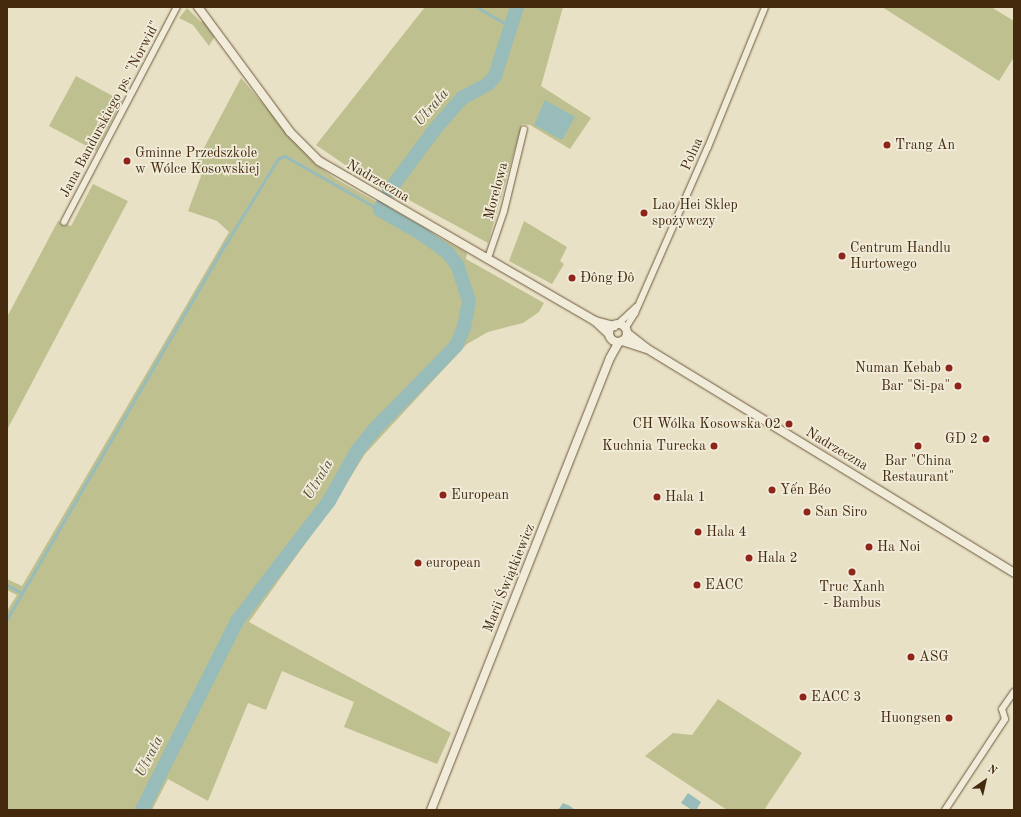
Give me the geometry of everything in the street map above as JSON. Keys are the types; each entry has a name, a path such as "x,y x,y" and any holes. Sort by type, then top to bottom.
{"street":[{"name":"Jana Bandurskiego ps. \"Norwid\"","path":"64,222 177,7"},
{"name":"Nadrzeczna","path":"198,7 290,132 311,154 346,179 488,258 618,334 646,348 1014,573"},
{"name":"Polna","path":"618,334 636,307 708,147 765,7"},
{"name":"Morelowa","path":"488,258 504,211 524,129"},
{"name":"Marii Świątkiewicz","path":"430,810 611,355 618,334"},
{"path":"945,810 1005,719 1002,709 1014,692"}],"green space":[{"path":"425,7 563,7 541,86 591,118 570,149 530,125 522,124 488,243 396,193 395,199 316,145"},
{"path":"882,7 991,7 1014,21 1014,57 999,81"},
{"path":"187,8 201,22 204,20 215,36 209,46 193,25 179,18"},
{"path":"76,76 122,101 96,151 49,126"},
{"path":"241,78 314,163 336,179 467,253 466,259 544,303 539,312 523,323 488,332 467,344 365,454 335,502 249,622 451,733 437,764 344,727 354,702 282,671 266,710 248,703 208,801 168,779 152,810 7,810 7,611 17,595 7,590 7,579 22,586 229,232 217,221 188,211 201,176 195,165"},
{"path":"93,184 128,201 7,430 7,317 58,221 71,226"},
{"path":"524,221 567,247 560,261 564,264 552,284 509,261"},
{"path":"718,699 802,753 764,810 727,810 645,756 673,733 692,735"}],"water":[{"path":"545,100 575,117 562,140 534,125"},
{"path":"688,793 701,802 697,809 692,810 681,803"},
{"path":"563,803 570,806 575,810 558,810"}],"waterway":[{"path":"477,7 511,27"},
{"name":"Utrata","path":"389,191 435,129 462,98 488,84 495,76 517,7"},
{"path":"7,619 225,245 278,159 285,156 380,210"},
{"name":"Utrata","path":"142,810 237,621 329,501 357,451 375,429 456,346 464,327 469,301 457,265 448,253 425,236 380,210 382,205"},
{"path":"7,585 22,593"}],"place":[{"name":"Trang An","path":"887,145"},
{"name":"Gminne Przedszkole w Wólce Kosowskiej","path":"127,161"},
{"name":"Lao Hei Sklep spożywczy","path":"644,213"},
{"name":"Centrum Handlu Hurtowego","path":"842,256"},
{"name":"Đông Đô","path":"572,278"},
{"name":"Numan Kebab","path":"949,368"},
{"name":"Bar \"Si-pa\"","path":"958,386"},
{"name":"CH Wólka Kosowska 02","path":"789,424"},
{"name":"GD 2","path":"986,439"},
{"name":"Kuchnia Turecka","path":"714,446"},
{"name":"Bar \"China Restaurant\"","path":"918,446"},
{"name":"Yến Béo","path":"772,490"},
{"name":"European","path":"443,495"},
{"name":"Hala 1","path":"657,497"},
{"name":"San Siro","path":"807,512"},
{"name":"Hala 4","path":"698,532"},
{"name":"Ha Noi","path":"869,547"},
{"name":"Hala 2","path":"749,558"},
{"name":"european","path":"418,563"},
{"name":"Truc Xanh - Bambus","path":"852,572"},
{"name":"EACC","path":"697,585"},
{"name":"ASG","path":"911,657"},
{"name":"EACC 3","path":"803,697"},
{"name":"Huongsen","path":"949,718"}]}
